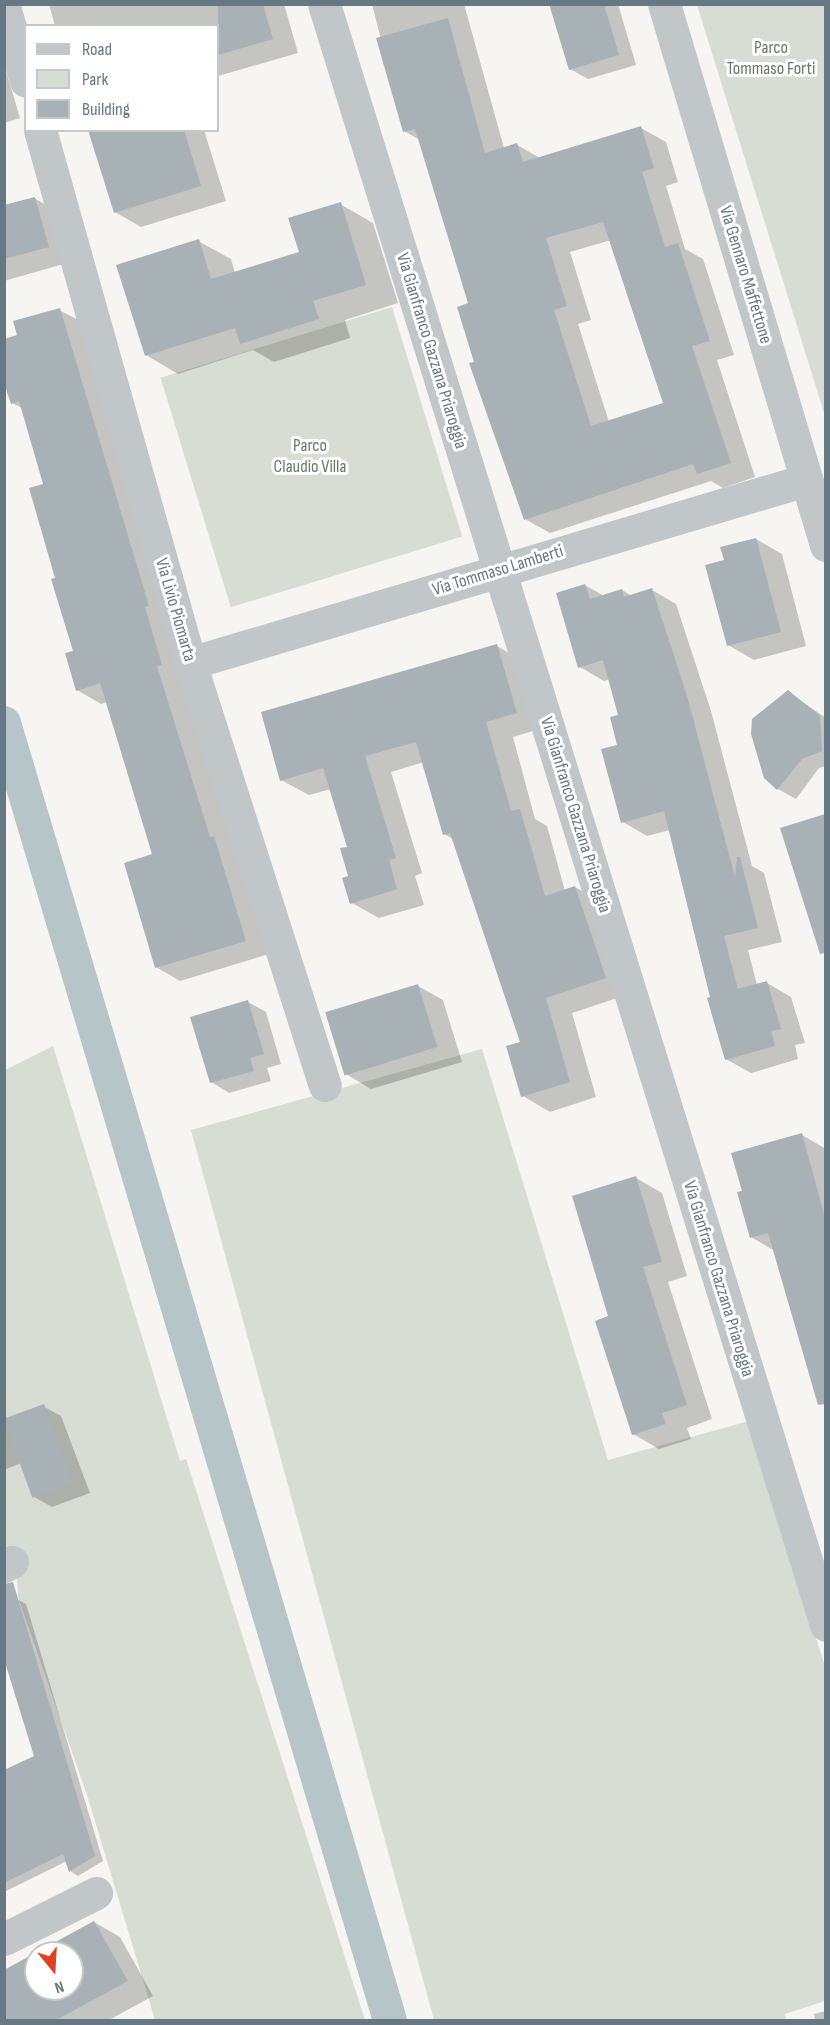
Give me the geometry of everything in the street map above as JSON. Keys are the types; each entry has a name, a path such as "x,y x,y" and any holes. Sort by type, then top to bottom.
{"street":[{"name":"Via Gianfranco Gazzana Priaroggia","path":"324,4 825,1625"},
{"name":"Via Gennaro Maffettone","path":"664,4 825,545"},
{"path":"4,7 24,74"},
{"name":"Via Livio Piomarta","path":"41,132 190,663 325,1085"},
{"name":"Via Tommaso Lamberti","path":"190,663 806,480"},
{"path":"4,1940 96,1893"}],"green space":[{"name":"Parco Tommaso Forti","path":"697,5 825,5 825,416"},
{"name":"Parco Claudio Villa","path":"392,307 462,537 231,607 161,378"},
{"path":"53,1046 180,1461 186,1459 365,2020 155,2020 88,1798 18,1597 17,1577 5,1575 5,1070"},
{"path":"482,1049 608,1460 749,1421 825,1667 825,2001 785,2014 786,2020 434,2020 191,1130"}],"building":[{"path":"218,4 263,4 273,39 219,55"},
{"path":"549,4 604,4 619,55 569,70"},
{"path":"448,18 485,153 517,143 523,162 641,126 654,168 642,172 665,247 678,243 710,341 692,346 731,463 697,474 693,464 524,520 469,363 474,362 457,307 468,303 415,129 403,132 376,38","holes":["603,222 663,403 591,426 554,310 567,306 546,238"]},
{"path":"89,132 185,132 201,186 114,213"},
{"path":"35,197 49,247 4,259 4,205"},
{"path":"341,202 366,285 313,301 319,319 240,344 235,328 145,356 116,265 199,239 211,279 299,252 288,218"},
{"path":"60,308 149,606 145,607 162,665 157,666 210,837 214,836 246,941 155,968 124,863 152,854 100,683 76,691 65,653 73,651 51,579 55,578 29,488 43,484 19,401 11,404 4,383 4,339 17,335 13,321"},
{"path":"756,538 781,632 727,646 705,565 724,560 720,547"},
{"path":"585,584 590,599 622,589 624,597 652,588 687,696 735,877 737,857 740,857 758,928 724,936 738,989 767,981 781,1029 771,1031 775,1046 725,1060 707,998 710,997 664,811 621,823 601,749 617,745 610,717 618,715 603,660 578,668 556,593"},
{"path":"497,644 517,713 486,722 511,811 520,809 545,896 575,886 606,978 546,998 570,1082 521,1097 506,1046 520,1042 450,833 443,835 416,742 365,756 396,858 389,860 397,889 350,904 342,878 348,876 340,848 347,847 323,768 280,781 261,712"},
{"path":"788,690 820,716 822,751 802,759 777,790 764,778 751,734 752,719"},
{"path":"825,814 825,953 820,954 780,828"},
{"path":"418,984 437,1047 345,1075 325,1012"},
{"path":"248,1000 264,1054 250,1058 254,1071 210,1083 190,1017"},
{"path":"802,1133 825,1218 825,1404 818,1405 768,1233 750,1238 737,1192 742,1191 731,1153"},
{"path":"636,1176 662,1262 643,1267 687,1405 662,1413 666,1424 632,1435 595,1321 608,1316 572,1196"},
{"path":"44,1404 73,1483 32,1498 4,1419"},
{"path":"13,1582 95,1856 69,1872 63,1854 4,1883 4,1770 34,1756 4,1659 4,1584"},
{"path":"94,1921 128,1981 56,2020 4,2020 4,1970 24,1959 24,2001 84,2001 84,1941 57,1941"}],"waterway":[{"path":"4,723 390,2020"}]}
